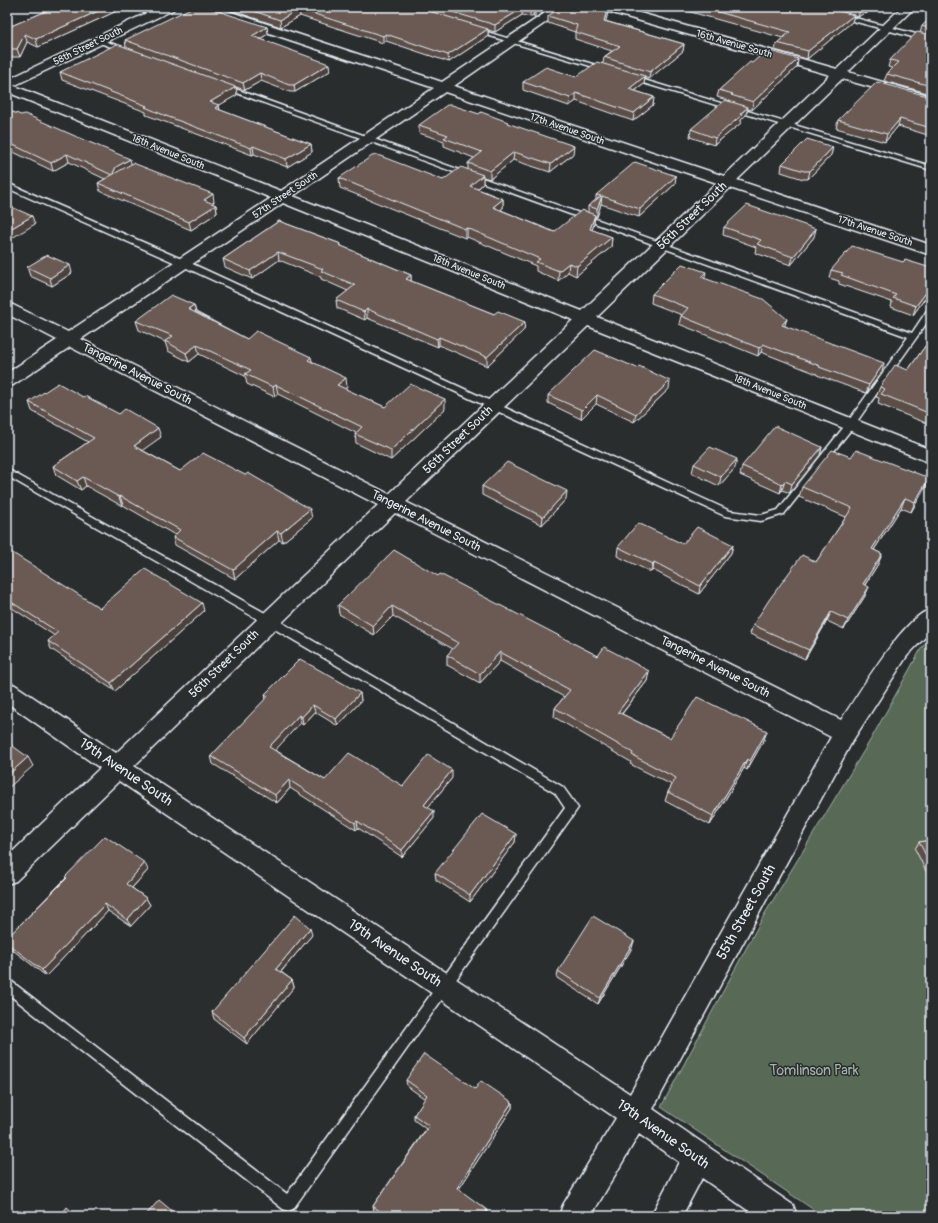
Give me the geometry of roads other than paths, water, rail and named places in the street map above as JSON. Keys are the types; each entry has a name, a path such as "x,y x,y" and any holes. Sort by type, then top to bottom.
{"street":[{"name":"58th Street South","path":"7,86 169,7"},
{"name":"17th Avenue South","path":"204,7 726,183 931,250"},
{"name":"57th Street South","path":"7,381 562,7"},
{"name":"16th Avenue South","path":"606,7 931,100"},
{"name":"56th Street South","path":"7,873 909,7"},
{"name":"18th Avenue South","path":"7,86 931,457"},
{"name":"Tangerine Avenue South","path":"7,308 845,733"},
{"name":"55th Street South","path":"574,1216 635,1114 845,733 899,650 931,617"},
{"name":"19th Avenue South","path":"7,691 117,767 635,1114 782,1216"},
{"path":"666,1216 697,1158"}],"lane":[{"path":"835,15 931,40"},
{"path":"467,28 611,71"},
{"path":"98,41 128,52"},
{"path":"626,76 931,168"},
{"path":"218,84 661,246 913,336"},
{"path":"7,185 183,263 495,405 728,514 761,518 781,512 850,425 931,311"},
{"path":"7,472 270,621 559,790 572,808 288,1204 7,985"}],"park label":[{"name":"Tomlinson Park","path":"814,1070"}]}
